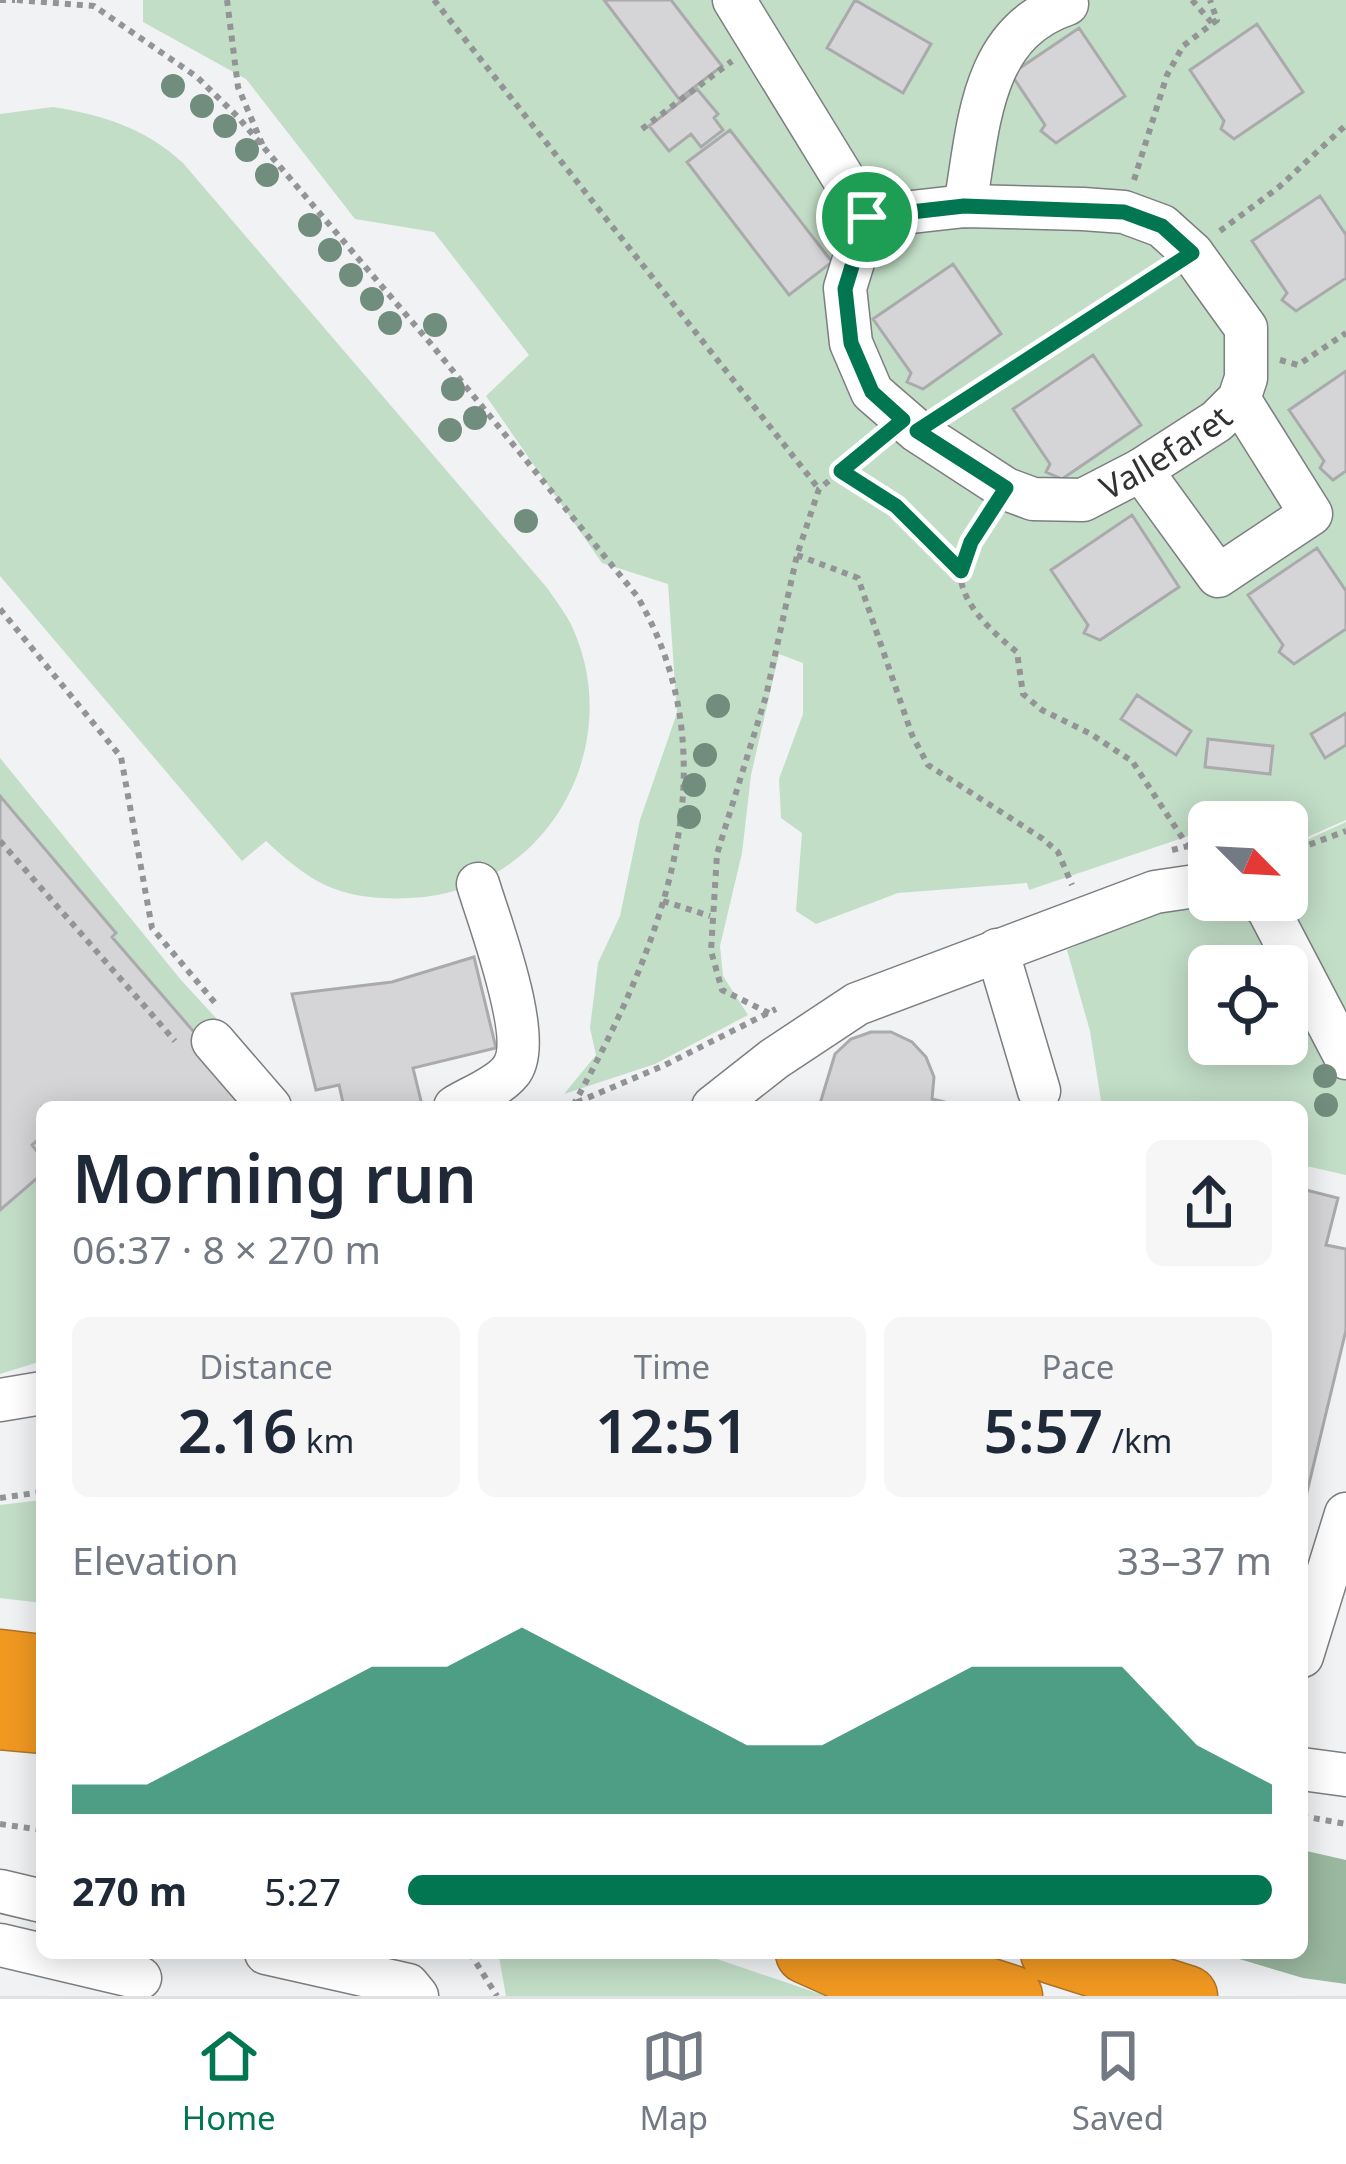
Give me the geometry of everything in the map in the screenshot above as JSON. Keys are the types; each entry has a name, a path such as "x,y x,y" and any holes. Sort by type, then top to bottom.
{"highway":[{"path":"0,1660 36,1664"},
{"path":"0,1718 36,1722"},
{"path":"819,1959 902,1996"},
{"path":"896,1959 1012,1996"},
{"path":"1071,1959 1187,1996"}],"street":[{"path":"734,0 867,217 964,206 1124,212 1162,226 1192,253 1246,328 1248,350"},
{"path":"964,206 997,61 1019,28 1044,11 1067,4"},
{"name":"Vallefaret","path":"867,217 845,289 851,343 872,392 910,425 1006,488 1033,499 1083,500 1216,422 1239,398 1248,350"},
{"path":"1141,470 1218,575 1311,514 1239,398"},
{"path":"465,1101 509,1073 518,1056 518,1028 478,884"},
{"path":"721,1101 857,1004 1155,892 1188,887"},
{"path":"1274,921 1346,1058"},
{"path":"998,950 1039,1091"},
{"path":"208,1037 265,1101"},
{"path":"0,1400 36,1394"},
{"path":"1308,1637 1346,1514"},
{"path":"1308,1770 1346,1775"},
{"path":"0,1891 36,1900"},
{"path":"0,1945 36,1953"},
{"path":"63,1959 140,1976"},
{"path":"293,1959 408,1985 417,1996"}],"path":[{"path":"0,0 98,3 197,77 236,116 431,344 638,596 656,627 669,659 686,746 681,823 637,982 572,1101"},
{"path":"226,0 238,86 267,155"},
{"path":"434,0 819,489"},
{"path":"1192,0 1212,23"},
{"path":"1124,212 1167,75 1183,46 1217,20 1210,0"},
{"path":"642,130 758,39"},
{"path":"769,1013 722,990 711,951 710,916 718,854 766,696 797,555 819,489 910,425 1192,253 1279,187 1346,125"},
{"path":"1248,350 1298,365 1346,333"},
{"path":"841,471 896,506 961,571"},
{"path":"1006,488 971,542 961,571 964,591 995,635 1017,652 1023,694 1042,710 1132,761 1187,845"},
{"path":"797,555 858,578 912,735 928,765 1043,839 1058,852 1072,885"},
{"path":"0,609 121,757 152,928 208,1037"},
{"path":"1308,845 1346,831"},
{"path":"0,841 208,1037"},
{"path":"663,901 710,916"},
{"path":"0,1498 36,1493"},
{"path":"1308,1817 1346,1824"},
{"path":"0,1824 36,1829"},
{"path":"474,1959 496,1996"}],"green space":[{"path":"143,0 1346,0 1346,820 1308,837 1308,801 1188,801 1188,836 1029,890 1027,883 898,893 816,924 796,911 802,833 781,818 779,779 803,714 803,663 779,654 720,946 723,976 748,1015 655,1064 564,1094 596,1055 590,1028 598,963 620,916 640,820 677,713 668,584 602,563 486,396 529,355 434,232 355,219 246,79 143,22"},
{"path":"53,107 122,125 183,163 548,589 567,618 588,680 589,723 581,765 563,804 538,839 506,866 468,886 424,897 386,898 325,885 266,841 242,861 0,576 0,114"},
{"path":"0,758 181,980 239,1043 60,1101 36,1101 36,1363 0,1374"},
{"path":"1346,822 1346,1175 1308,1166 1308,1101 1101,1101 1090,1031 1067,950 1188,895 1188,921 1308,921 1308,839"},
{"path":"36,1501 36,1602 0,1598 0,1505"},
{"path":"1308,1851 1346,1860 1346,1984 1303,1978 1239,1959 1308,1959"},
{"path":"499,1959 717,1959 826,1996 506,1996"}],"building":[{"path":"604,0 671,0 722,66 679,99"},
{"path":"855,0 931,44 903,93 827,48"},
{"path":"1257,24 1303,92 1234,139 1221,129 1224,121 1190,70"},
{"path":"1079,28 1125,96 1056,143 1041,131 1045,125 1011,74"},
{"path":"697,89 718,114 714,118 723,130 701,147 691,134 669,151 649,126"},
{"path":"730,130 832,262 789,295 687,162"},
{"path":"1320,196 1346,235 1346,278 1296,311 1282,300 1287,293 1252,241"},
{"path":"953,264 1001,334 923,389 907,382 911,373 873,319"},
{"path":"1093,355 1141,425 1062,479 1046,472 1050,464 1013,409"},
{"path":"1346,371 1346,471 1333,480 1320,468 1324,461 1289,410"},
{"path":"1132,515 1179,587 1100,640 1084,633 1088,625 1051,570"},
{"path":"1317,548 1346,591 1346,629 1294,664 1279,652 1283,645 1248,595"},
{"path":"1137,695 1191,731 1176,755 1121,719"},
{"path":"1346,713 1346,745 1325,758 1311,734"},
{"path":"1208,739 1273,746 1270,774 1205,767"},
{"path":"0,796 116,933 112,937 200,1039 246,1101 36,1101 36,1142 32,1145 36,1179 0,1210"},
{"path":"474,957 496,1048 413,1068 421,1101 343,1101 339,1085 316,1090 292,994 392,982"},
{"path":"891,1032 912,1042 926,1057 934,1077 932,1099 940,1101 821,1101 835,1054 851,1039"},
{"path":"1308,1190 1338,1198 1326,1245 1346,1249 1346,1330 1308,1488"}],"route":[{"path":"964,206 1124,212 1162,226 1192,253 917,431 1006,488 971,542 961,571 896,506 841,471 903,420 872,392 851,343 845,289 867,217 964,206"}]}
